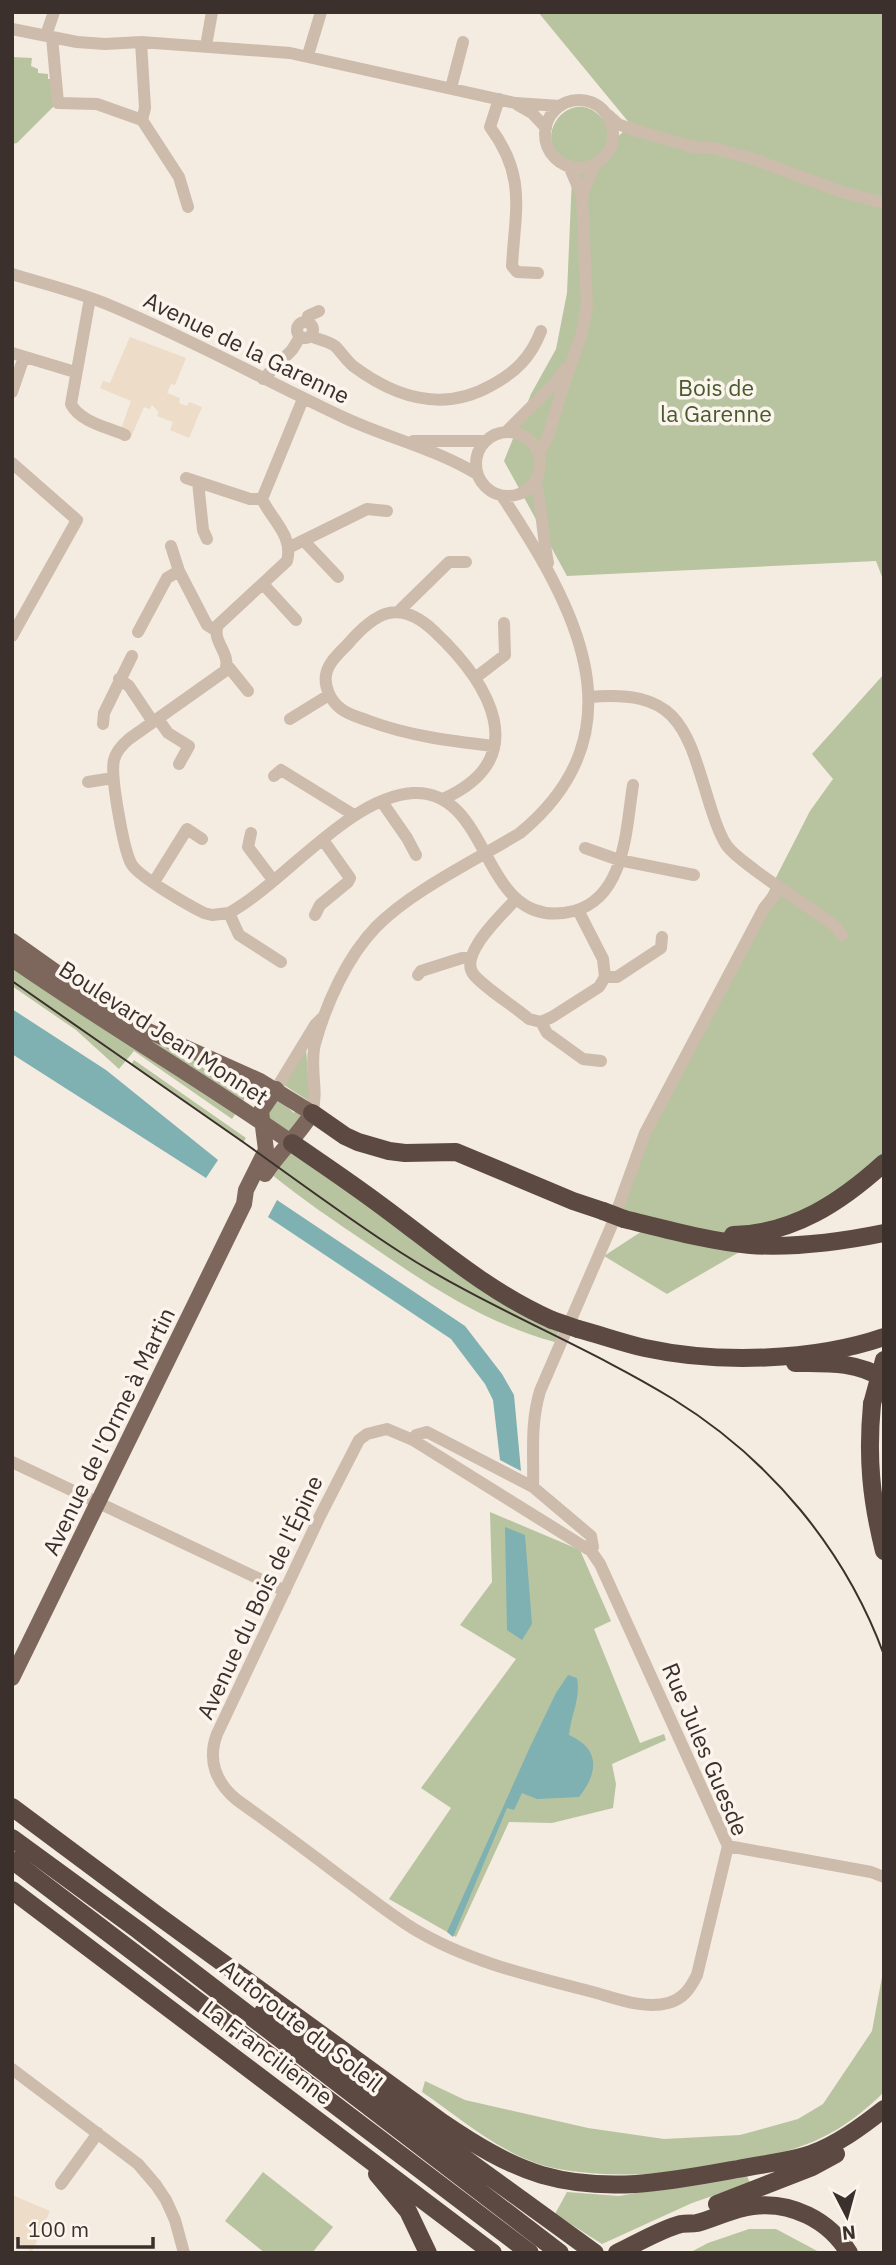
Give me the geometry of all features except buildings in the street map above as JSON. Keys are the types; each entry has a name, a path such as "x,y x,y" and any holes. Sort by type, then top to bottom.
{"highway":[{"path":"312,1113 345,1136 374,1148 405,1153 456,1152 573,1201 624,1219 740,1244 818,1243 884,1233"},
{"path":"292,1143 381,1205 462,1267 526,1308 579,1329 647,1348 688,1354 758,1356 794,1355 835,1349 884,1337"},
{"path":"702,1236 766,1231 810,1216 848,1195 884,1163"},
{"path":"758,1356 773,1363 853,1365 871,1370 884,1379"},
{"path":"884,1360 872,1404 869,1457 870,1480 884,1550"},
{"name":"La Francilienne","path":"12,1807 443,2123 479,2147 525,2169 562,2180 615,2185 671,2181 809,2154 855,2132 884,2109"},
{"name":"Autoroute du Soleil","path":"12,1838 138,1930 559,2253"},
{"name":"Autoroute du Soleil","path":"12,1860 530,2253"},
{"name":"La Francilienne","path":"12,1890 494,2253"},
{"path":"138,1930 169,1944 595,2253"},
{"path":"681,2224 688,2216 812,2167 861,2137 884,2118"},
{"path":"315,2119 323,2132 374,2172 397,2195 418,2227 428,2253"},
{"path":"617,2253 681,2224 694,2224 753,2206 777,2205 801,2211 816,2219 831,2231 849,2253"}],"main road":[{"path":"12,941 135,1024 276,1089 312,1113"},
{"name":"Boulevard Jean Monnet","path":"12,959 292,1143"},
{"path":"262,1122 261,1111 276,1089"},
{"name":"Avenue de l'Orme à Martin","path":"244,1204 254,1194 277,1155 292,1143 312,1113"},
{"name":"Avenue de l'Orme à Martin","path":"12,1678 244,1204 246,1190 266,1150 262,1122"}],"street":[{"path":"54,12 49,36 58,108 97,104 142,120 179,177 188,207"},
{"path":"206,46 212,12"},
{"path":"308,55 321,12"},
{"path":"12,29 105,44 141,42 308,55 515,103 560,106"},
{"path":"141,42 145,108 142,120"},
{"path":"452,88 463,43"},
{"path":"499,99 490,127 502,143 515,177 517,196 512,266 517,272 538,273"},
{"path":"675,142 618,124 592,102 581,100 560,106 552,113 546,128 551,154 569,166 594,165 610,150 631,137 648,136 675,142 750,158 842,192 884,203"},
{"path":"515,103 532,113 546,128"},
{"path":"608,115 614,132 610,150"},
{"path":"582,196 594,165"},
{"path":"502,496 519,495 534,484 540,469 539,453 548,437 586,317 582,196 569,166"},
{"name":"Avenue de la Garenne","path":"12,268 58,283 70,291"},
{"name":"Avenue de la Garenne","path":"12,274 70,291 141,318 363,427 453,460 477,474"},
{"path":"90,298 71,404 75,412 82,417 125,435"},
{"path":"263,379 305,337 312,327 307,322 308,316 319,311"},
{"path":"305,337 335,346 353,366 386,386 416,398 440,401 474,394 508,375 525,362 541,331"},
{"path":"550,570 502,496 487,488 477,474 477,456 486,441 506,432 556,382 578,346"},
{"path":"12,391 18,355 75,372"},
{"path":"262,499 303,399"},
{"path":"506,432 526,437 539,453"},
{"name":"Avenue de la Garenne","path":"405,441 486,441"},
{"path":"12,463 77,520 12,636"},
{"path":"207,539 192,480 250,499 262,499"},
{"path":"312,1113 315,1103 315,1045 325,1015 355,954 379,925 411,900 534,821 561,792 582,744 589,697 587,671 550,570 542,534 537,487 534,484"},
{"path":"215,630 222,620 287,561 288,548 280,527 262,499"},
{"path":"288,548 367,509 387,511"},
{"path":"304,541 338,577"},
{"path":"171,546 179,571 207,625 215,630 227,665 248,691"},
{"path":"398,611 450,562 466,562"},
{"path":"138,632 167,578 179,571"},
{"path":"263,583 296,620"},
{"path":"418,594 420,618"},
{"path":"443,799 465,789 484,772 494,746 495,718 475,678 444,641 420,618 398,611 385,613 367,623 334,659 326,675 329,695 341,709 382,726 445,741 494,746"},
{"path":"475,678 505,655 504,623"},
{"path":"103,724 104,713 132,656"},
{"path":"227,665 220,676 129,739 117,752 112,768 128,858 137,871 204,913 229,913 354,815 382,802 414,793 443,799 458,810 500,882 516,899 546,912 578,910 592,903 607,890 620,860 633,785"},
{"path":"119,679 129,686 155,721 189,746 179,764"},
{"path":"290,719 329,695"},
{"path":"589,697 622,695 640,698 656,704 678,723 693,751 720,834 732,852 835,926 842,935"},
{"path":"274,776 281,769 354,815"},
{"path":"88,782 113,778"},
{"path":"458,810 465,789"},
{"path":"382,802 407,838 415,855"},
{"path":"154,882 187,829 202,839"},
{"path":"251,833 248,847 273,880"},
{"path":"315,915 320,905 350,878 323,841"},
{"path":"585,848 620,860 694,875"},
{"path":"533,1487 532,1437 534,1412 540,1391 611,1227 645,1133 775,885"},
{"path":"516,899 475,947 470,958 471,969 474,975 529,1019 541,1022 599,987 605,977 603,959 578,910"},
{"path":"229,913 239,935 281,962"},
{"path":"605,977 617,977 661,948 662,937"},
{"path":"418,975 421,971 470,958"},
{"path":"276,1089 315,1025 325,1015"},
{"path":"541,1022 547,1033 583,1059 601,1060"},
{"name":"Avenue du Bois de l'Épine","path":"449,1947 385,1910 225,1790 218,1780 212,1746 320,1516 359,1440 367,1434 387,1429 413,1440 538,1518"},
{"path":"413,1440 416,1435 427,1432 533,1487 591,1536 591,1551"},
{"path":"12,1462 285,1591"},
{"name":"Rue Jules Guesde","path":"449,1947 525,1975 628,2001 650,2005 666,2004 679,1999 691,1988 697,1975 728,1846 600,1564 591,1551 538,1518"},
{"path":"728,1846 871,1872 884,1877"},
{"path":"12,2069 138,2164 156,2185 174,2220 184,2253"},
{"path":"61,2184 98,2133"}],"green space":[{"name":"Bois de la Garenne","path":"538,12 884,12 884,582 876,561 567,576 504,461 531,394 556,349 567,293 572,177 586,164 566,159 555,150 551,138 554,125 561,115 572,108 585,107 605,122 607,146 631,125"},
{"path":"12,57 32,58 31,66 38,69 38,73 48,74 48,79 53,79 55,105 17,143 12,144"},
{"path":"884,674 884,1161 805,1214 667,1294 604,1256 659,1220 618,1208 645,1133 810,811 833,779 812,754"},
{"path":"12,947 36,965 254,1083 243,1101 12,954"},
{"path":"12,965 236,1113 232,1119 134,1051 119,1069 76,1030 12,986"},
{"path":"306,1048 310,1102 284,1085"},
{"path":"134,1060 246,1138 243,1143 131,1065"},
{"path":"280,1100 301,1116 290,1132 270,1120 267,1114 274,1102"},
{"path":"290,1153 296,1153 560,1328 555,1342 505,1325 457,1301 318,1210 271,1174"},
{"path":"490,1512 580,1550 611,1621 594,1629 640,1743 664,1734 666,1740 612,1764 616,1784 613,1808 552,1823 509,1822 456,1937 389,1899 451,1808 421,1788 516,1659 460,1625 492,1582"},
{"path":"884,1966 884,2092 828,2135 791,2150 758,2159 722,2166 646,2174 575,2172 545,2166 512,2153 422,2092 425,2081 465,2100 588,2128 664,2139 740,2135 798,2119 823,2104 872,2031"},
{"path":"263,2172 333,2227 312,2253 265,2253 225,2221"},
{"path":"746,2174 750,2183 692,2203 602,2244 555,2214 567,2192 619,2196"},
{"path":"749,2229 776,2229 821,2253 689,2253 708,2243"}],"shaded area":[{"path":"130,337 186,358 175,385 171,384 167,393 180,398 179,403 187,406 189,402 202,407 189,438 170,430 173,422 157,416 159,412 152,405 150,409 144,407 131,437 120,432 131,401 100,388 103,381 110,383"},
{"path":"12,2195 50,2211 32,2252 12,2238"}],"water":[{"path":"12,1009 106,1070 218,1160 206,1178 12,1054"},
{"path":"277,1200 465,1326 502,1374 514,1395 521,1471 500,1460 493,1400 485,1384 451,1339 268,1217"},
{"path":"505,1527 525,1535 532,1624 522,1640 507,1630"},
{"path":"568,1675 577,1678 578,1685 569,1735 587,1747 591,1754 593,1771 590,1779 579,1797 537,1799 522,1793 514,1810 507,1808 453,1937 447,1932 530,1747 556,1693"}],"tram line":[{"path":"12,981 400,1252 467,1291 640,1379 708,1423 772,1478 826,1543 868,1616 884,1655"}]}
